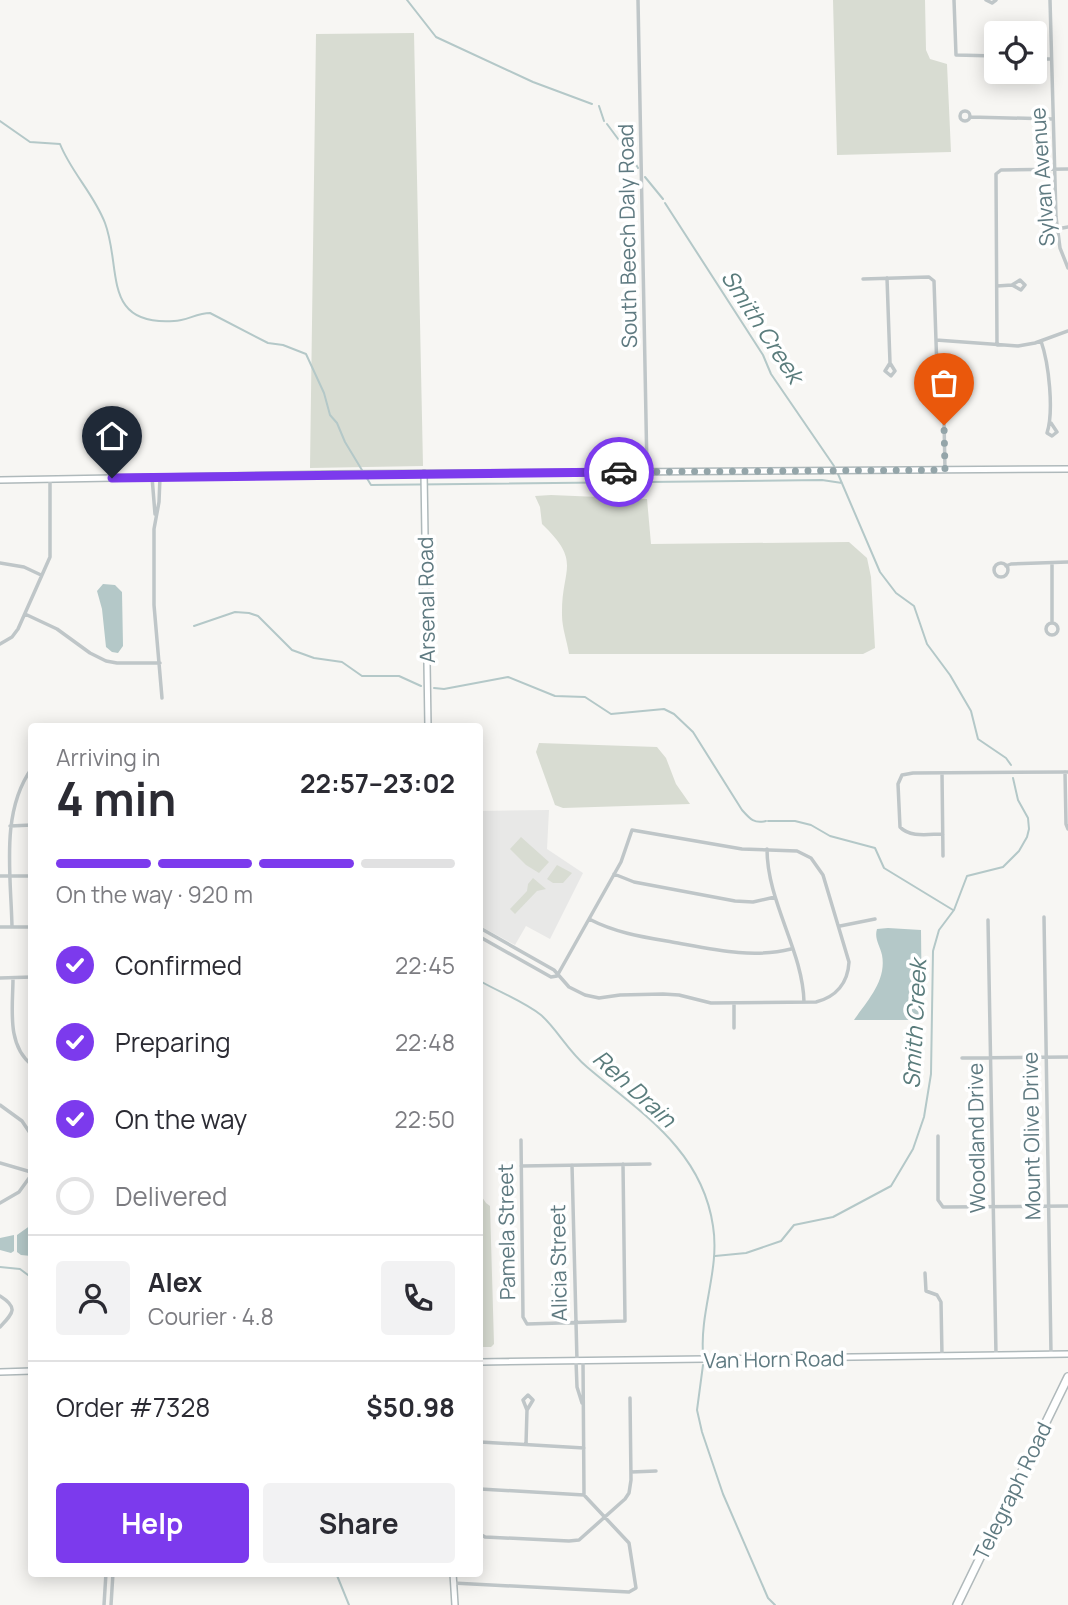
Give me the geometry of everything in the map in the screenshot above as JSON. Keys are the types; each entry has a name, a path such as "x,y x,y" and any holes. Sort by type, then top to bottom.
{"main road":[{"name":"Telegraph Road","path":"957,1605 1068,1377"}],"street":[{"name":"South Beech Daly Road","path":"638,0 647,471"},
{"path":"954,0 956,55 984,56"},
{"path":"986,0 993,3 996,0"},
{"name":"Sylvan Avenue","path":"1049,0 1056,229 1068,268"},
{"path":"970,117 1053,119"},
{"path":"997,345 997,172 1068,169"},
{"path":"1056,229 1068,227"},
{"path":"887,278 890,363"},
{"path":"863,279 933,279 945,470"},
{"path":"997,286 1012,285"},
{"path":"936,340 1018,346 1068,331"},
{"path":"1041,341 1046,358 1051,423"},
{"path":"0,480 424,473 1068,469"},
{"name":"Arsenal Road","path":"424,473 428,723"},
{"path":"152,477 155,516 155,630 162,698"},
{"path":"155,516 159,502 160,477"},
{"path":"0,644 13,635 50,557 50,479"},
{"path":"1006,566 1068,562"},
{"path":"0,563 42,575"},
{"path":"1052,563 1052,623"},
{"path":"25,614 50,625 106,661 160,663"},
{"path":"943,834 912,834 902,830 898,823 900,777 907,774 1067,772 1068,829"},
{"path":"942,773 943,856"},
{"path":"12,927 10,826 17,793 28,775"},
{"path":"10,826 28,825"},
{"path":"483,930 554,970 557,976 569,987 594,998 675,994 706,1003 804,1002 826,999 844,983 849,962 822,872 808,856 797,850 742,849 632,830 625,853 557,976"},
{"path":"767,849 767,868 803,986 804,1002"},
{"path":"614,874 634,882 735,901 775,897"},
{"path":"0,876 28,876"},
{"name":"Mount Olive Drive","path":"1044,917 1051,1354"},
{"path":"589,919 623,933 724,952 777,952 791,949"},
{"path":"839,926 875,919"},
{"name":"Woodland Drive","path":"988,920 996,1355"},
{"path":"0,928 28,927"},
{"path":"491,943 495,936"},
{"path":"483,939 551,977 557,976"},
{"path":"523,961 527,954"},
{"path":"0,978 28,977"},
{"path":"13,978 14,1038 19,1052 28,1061"},
{"path":"734,1003 734,1028"},
{"path":"962,1058 1068,1057"},
{"path":"0,1105 28,1125"},
{"path":"938,1136 938,1200 941,1206 1068,1206"},
{"name":"Pamela Street","path":"521,1140 523,1317 526,1323 575,1323"},
{"path":"0,1163 28,1172"},
{"path":"575,1323 625,1321 623,1164"},
{"path":"521,1166 650,1164"},
{"name":"Alicia Street","path":"572,1165 577,1387 583,1405 584,1495"},
{"path":"0,1203 19,1192 28,1179"},
{"path":"925,1273 926,1291 937,1295 942,1302 942,1356"},
{"path":"0,1296 13,1309 12,1314 0,1327"},
{"name":"Van Horn Road","path":"483,1362 1068,1353"},
{"path":"0,1372 28,1371"},
{"path":"483,1535 574,1541 584,1537 606,1517 629,1493 630,1398"},
{"path":"526,1444 527,1410"},
{"path":"483,1442 584,1448"},
{"path":"631,1472 656,1471"},
{"path":"453,1583 629,1592 634,1590 637,1584 631,1546 584,1495 483,1489"},
{"path":"104,1605 106,1577"},
{"path":"111,1605 113,1577"},
{"path":"453,1577 455,1605"}],"shaded area":[{"path":"833,0 925,0 926,50 930,59 947,64 951,152 837,155"},
{"path":"414,33 423,466 310,468 316,34"},
{"path":"535,496 647,499 651,544 849,542 867,558 871,577 875,648 863,654 569,654 562,615 566,558 555,537 542,524 540,507"},
{"path":"103,584 115,585 122,592 123,646 118,653 106,647 97,591"},
{"path":"539,743 657,747 666,758 676,784 690,804 563,808 555,805 536,752"},
{"path":"549,810 547,849 583,873 550,939 526,926 515,945 483,928 483,811"},
{"path":"521,837 549,862 539,873 526,865 510,849"},
{"path":"557,865 572,873 563,883 553,883 547,879"},
{"path":"533,878 546,889 537,891 515,914 510,909 527,891"},
{"path":"877,929 921,930 922,1020 854,1020 879,982 883,965 876,933"},
{"path":"483,1198 490,1206 494,1344 491,1347 483,1347"},
{"path":"28,1227 28,1256 17,1252 17,1235"},
{"path":"14,1235 14,1251 11,1253 0,1250 0,1238"}],"waterway":[{"name":"Smith Creek","path":"407,0 436,37 533,82 592,104"},
{"name":"Smith Creek","path":"599,106 604,121"},
{"path":"0,121 30,142 60,144 105,223 118,291 135,314 151,320 174,321 210,313 268,343 283,345 306,354 324,393 330,415 371,485 822,480 842,483"},
{"name":"Smith Creek","path":"607,124 627,151"},
{"name":"Smith Creek","path":"631,156 638,168"},
{"name":"Smith Creek","path":"645,177 663,199"},
{"name":"Smith Creek","path":"665,203 763,355 771,374 834,466"},
{"name":"Smith Creek","path":"838,474 880,572 896,593 914,606 927,644 950,675 971,711 978,739 1006,758 1011,765"},
{"path":"194,626 235,612 249,613 258,616 292,650 314,658 342,662 362,676 399,676 421,686"},
{"path":"434,688 444,689 508,677 555,696 585,697 611,714 664,709 674,714 693,732 742,810 755,821 766,821"},
{"name":"Smith Creek","path":"715,1256 746,1253 781,1241 794,1225 833,1217 891,1186 913,1149 924,1117 931,1074 933,951 939,930 954,910 967,876 1003,867 1019,851 1027,837 1028,818 1018,800 1013,778"},
{"path":"768,821 795,821 811,825 830,836 875,848 884,868 953,910"},
{"name":"Reh Drain","path":"483,983 541,1015 580,1061 648,1117 683,1154 707,1199 713,1226 714,1258 704,1321 703,1353"},
{"path":"0,1267 20,1269 28,1275"},
{"name":"Smith Creek","path":"703,1365 697,1410 702,1432 723,1494 768,1598 775,1605"},
{"path":"338,1577 349,1605"}],"way so far":[{"path":"619,472 945,470 944,425"}],"route":[{"path":"112,478 619,472"}]}
